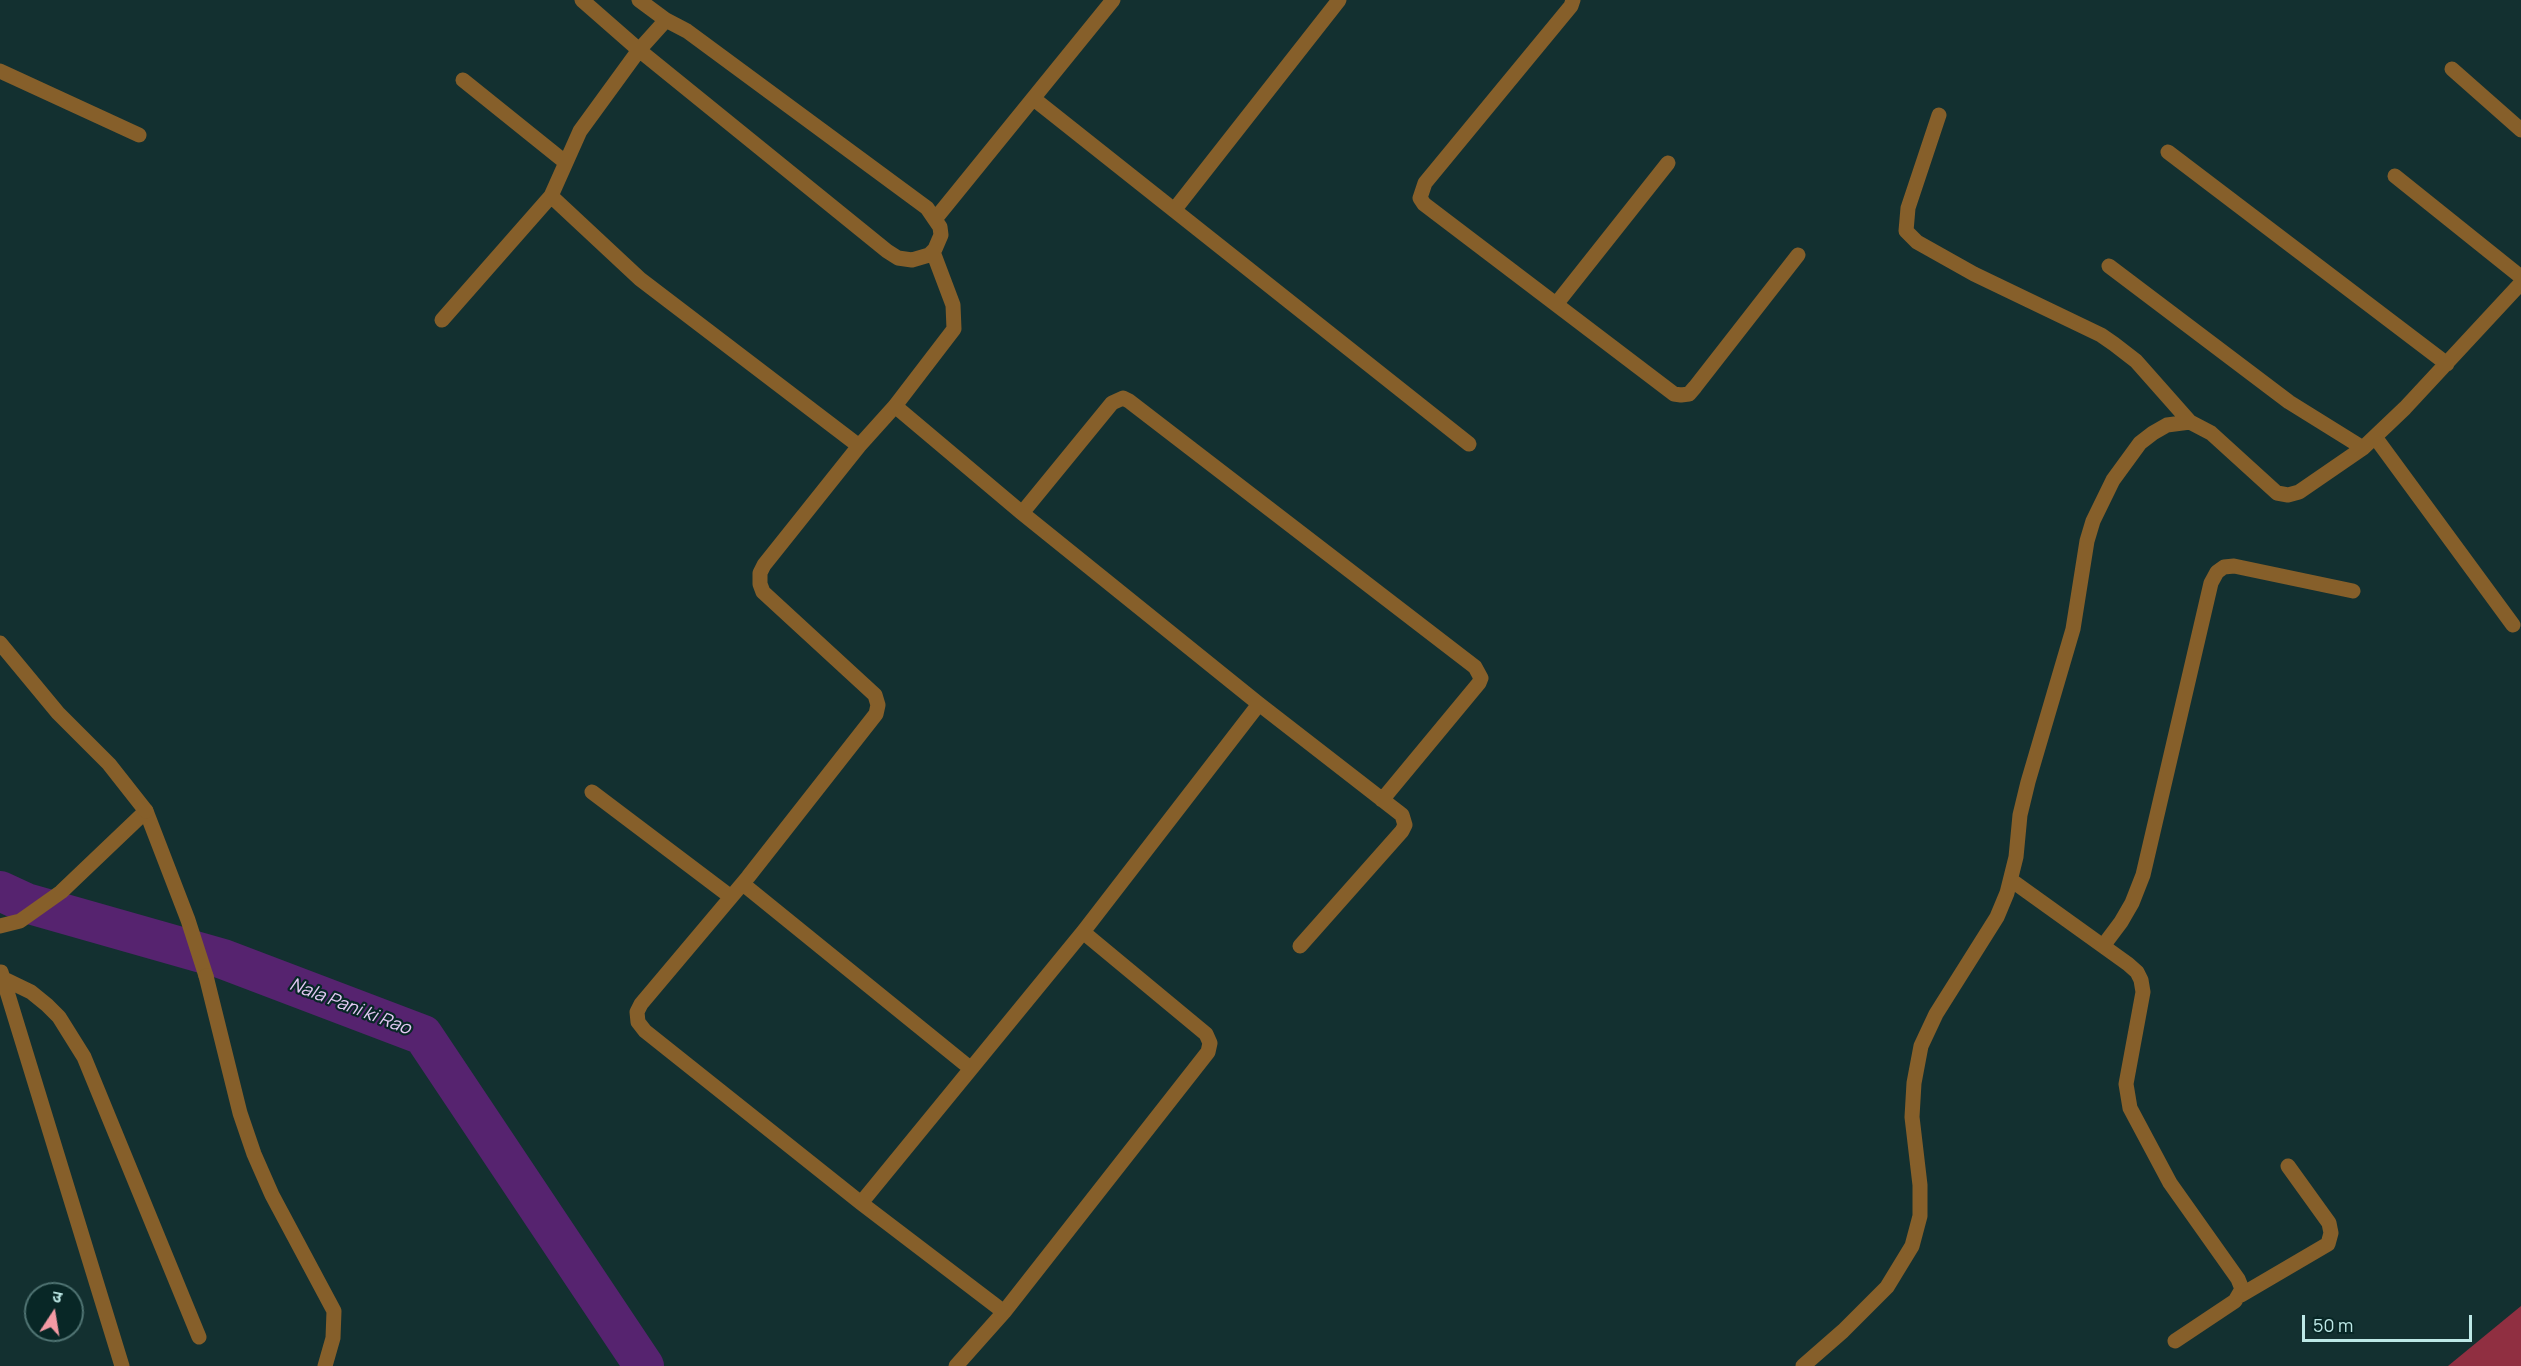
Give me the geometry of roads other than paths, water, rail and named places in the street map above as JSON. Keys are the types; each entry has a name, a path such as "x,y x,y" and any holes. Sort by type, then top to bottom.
{"street":[{"path":"582,0 639,51 887,251 898,258 912,260 921,259 933,252 941,235 940,227 927,208 687,31 666,20 639,0"},
{"path":"936,218 1113,0"},
{"path":"1174,209 1339,0"},
{"path":"1573,0 1571,6 1425,183 1420,198 1424,204 1674,394 1689,394 1798,255"},
{"path":"442,320 550,196 580,131 639,51 666,20"},
{"path":"2452,69 2521,130"},
{"path":"0,71 139,135"},
{"path":"463,80 565,162"},
{"path":"1034,99 1469,444"},
{"path":"1939,116 1908,208 1906,231 1917,242 1974,274 2101,335 2114,344 2136,361 2190,422 2211,433 2277,493 2288,495 2299,492 2363,448 2447,364 2521,283"},
{"path":"2169,152 2447,364"},
{"path":"1557,303 1668,163"},
{"path":"2395,176 2521,277"},
{"path":"550,196 640,279 859,446"},
{"path":"933,252 953,305 954,329 895,406 859,446 764,564 760,573 760,585 763,592 875,695 878,705 876,714 743,884 641,1004 637,1012 638,1022 645,1031 861,1203 1004,1312"},
{"path":"2109,266 2289,402 2363,448"},
{"path":"1022,513 1112,403 1118,399 1129,400 1475,667 1481,678 1479,683 1382,800"},
{"path":"895,406 1022,513 1402,816 1405,825 1402,831 1300,946"},
{"path":"1803,1366 1843,1331 1887,1287 1912,1246 1920,1216 1920,1185 1912,1117 1914,1083 1921,1046 1936,1014 1997,917 2011,880 2020,815 2073,628 2084,555 2093,521 2113,480 2140,443 2167,425 2190,422"},
{"path":"2375,437 2513,625"},
{"path":"2103,946 2132,903 2142,875 2211,584 2217,572 2224,567 2234,566 2353,591"},
{"path":"0,643 58,713 109,764 146,811 188,920 206,976 240,1113 254,1154 272,1195 334,1311 333,1338 325,1366"},
{"path":"861,1203 1083,932 1259,704"},
{"path":"592,792 731,897"},
{"path":"0,926 20,921 61,892 146,811"},
{"path":"2011,880 2137,972 2143,992 2126,1084 2130,1108 2170,1183 2238,1279 2242,1289 2241,1295"},
{"path":"743,884 970,1068"},
{"path":"956,1366 1004,1312 1208,1052 1210,1043 1206,1034 1083,932"},
{"path":"1,974 32,992 47,1005 59,1017 84,1057 199,1337"},
{"path":"1,974 122,1366"},
{"path":"2175,1341 2241,1295 2328,1244 2331,1233 2329,1222 2288,1167"}],"waterway":[{"name":"Nala Pani ki Rao","path":"0,891 26,903 223,959 423,1035 644,1366"}]}
